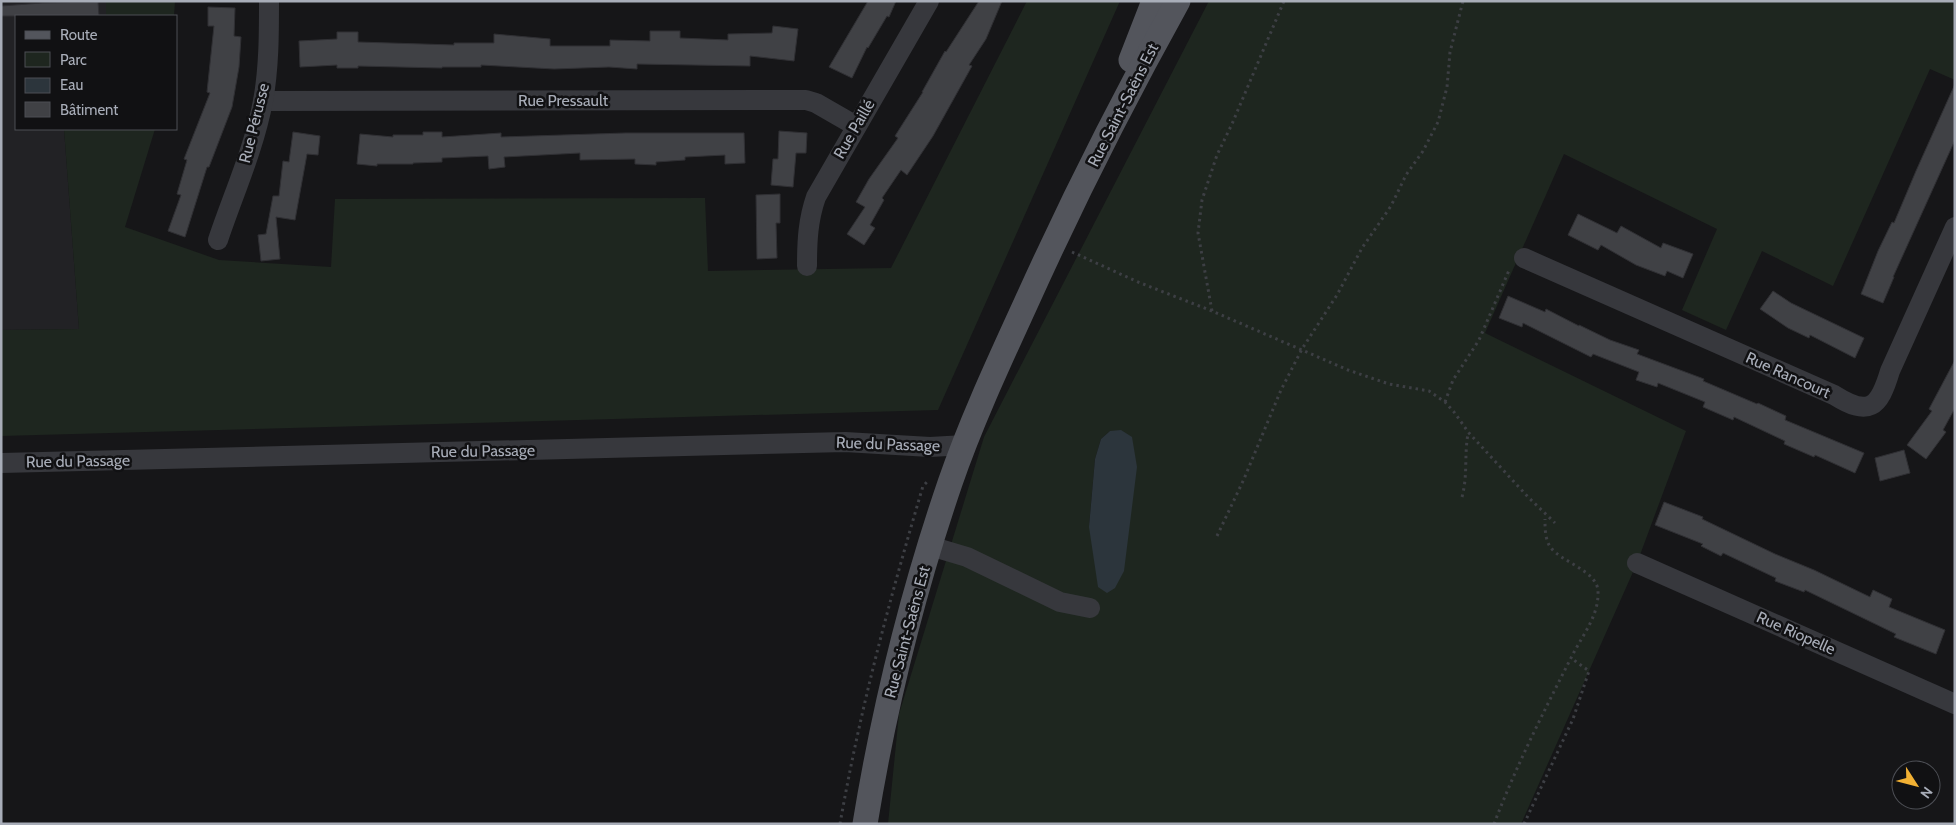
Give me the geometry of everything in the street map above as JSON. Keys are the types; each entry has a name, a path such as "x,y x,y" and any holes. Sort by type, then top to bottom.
{"main road":[{"name":"Rue Saint-Saëns Est","path":"1086,176 1154,1"},
{"name":"Rue Saint-Saëns Est","path":"865,824 875,764 902,641 950,483 1006,346 1053,243 1178,1"}],"street":[{"name":"Rue Pérusse","path":"218,240 254,136 263,101 268,55 269,1"},
{"name":"Rue Paillé","path":"807,266 807,233 816,197 930,1"},
{"name":"Rue Pressault","path":"263,101 806,100 816,103 856,126"},
{"name":"Rue Rancourt","path":"1524,258 1834,394 1851,405 1862,408 1876,402 1884,389 1890,371 1955,227"},
{"name":"Rue du Passage","path":"1,463 836,442 930,447 965,445"},
{"path":"930,546 967,557 1060,602 1090,608"},
{"name":"Rue Riopelle","path":"1637,563 1955,704"}],"path":[{"path":"1212,311 1198,233 1202,200 1217,155 1284,1"},
{"path":"1217,536 1244,479 1281,390 1302,349 1337,295 1362,248 1391,206 1406,175 1423,151 1438,122 1447,87 1450,52 1463,1"},
{"path":"1053,243 1138,282 1212,311 1348,370 1389,384 1429,391 1444,402 1469,433 1528,497 1555,523"},
{"path":"1444,402 1454,380 1479,340 1510,268 1524,258"},
{"path":"1462,497 1467,470 1466,444 1469,433"},
{"path":"1494,824 1504,797 1571,658 1590,625 1598,602 1598,587 1591,577 1550,547 1545,533 1545,519"},
{"path":"1524,824 1573,719 1589,671 1571,658"}],"shaded area":[{"path":"1,1 106,1 106,15 15,15 15,130 64,130 79,329 1,330"}],"green space":[{"path":"106,1 175,1 174,15 106,15"},
{"path":"1027,1 1120,1 938,410 1,436 1,330 79,329 64,130 155,130 125,227 219,260 331,267 335,199 705,198 708,271 891,268"},
{"path":"1209,1 1955,1 1955,80 1930,69 1833,286 1762,251 1726,330 1682,310 1717,229 1564,154 1485,333 1686,431 1637,563 1521,824 888,824 899,714 984,437","holes":["1110,431 1089,527 1095,459 1101,439"]}],"water":[{"path":"1121,430 1132,437 1137,467 1124,571 1115,588 1107,593 1098,587 1089,527 1095,459 1101,439 1110,431"}],"building":[{"path":"868,1 896,1 889,17 887,16 867,47 852,78 829,67"},
{"path":"979,1 1002,1 986,39 969,65 972,66 933,136 907,175 901,170 882,198 884,200 870,225 875,228 864,245 847,234 865,207 856,202 869,179 898,138 895,136 923,92 945,51"},
{"path":"98,2 99,15 1,16 1,6"},
{"path":"208,7 235,8 234,36 241,37 239,67 232,107 209,167 207,167 185,237 168,231 181,195 177,194 187,160 184,159 210,93 207,92 214,26 208,26"},
{"path":"773,26 798,29 794,61 750,56 750,66 637,64 637,69 609,67 554,69 481,65 481,67 442,68 358,66 358,68 337,68 337,65 300,67 299,41 337,39 337,32 358,32 358,42 454,45 454,43 494,43 494,34 550,39 550,46 610,46 610,40 650,41 650,31 680,31 680,38 728,40 728,34 772,33"},
{"path":"1955,84 1955,140 1883,303 1861,294 1878,251 1892,222 1894,223"},
{"path":"779,131 807,133 806,153 796,153 793,187 771,185 773,159 778,159"},
{"path":"293,132 320,136 318,155 307,154 295,220 276,217 280,259 261,261 258,235 266,234 273,196 279,196 283,161 289,162"},
{"path":"423,132 442,132 442,137 501,133 501,137 625,133 744,133 745,163 725,164 725,155 685,157 685,160 656,162 656,165 635,164 635,159 580,160 580,153 504,157 505,167 489,169 488,156 442,158 442,162 413,164 377,164 377,166 357,164 360,134 393,137 393,135 423,135"},
{"path":"780,194 780,223 776,223 777,258 757,259 756,195"},
{"path":"1578,214 1617,233 1621,226 1661,248 1663,243 1693,254 1683,278 1667,271 1665,276 1636,265 1601,245 1598,250 1568,235"},
{"path":"1773,291 1791,303 1864,338 1855,358 1810,335 1809,338 1788,328 1760,309"},
{"path":"1508,296 1545,312 1546,309 1610,340 1639,350 1637,354 1704,379 1703,381 1786,416 1785,420 1864,453 1855,473 1815,455 1814,457 1784,444 1785,441 1734,417 1733,420 1703,407 1705,402 1658,383 1657,387 1636,380 1639,372 1593,354 1591,357 1523,323 1522,327 1499,318"},
{"path":"1955,360 1955,408 1943,430 1946,432 1926,459 1907,445 1932,411 1929,409"},
{"path":"1904,450 1910,473 1880,481 1875,458"},
{"path":"1664,502 1703,517 1702,519 1775,554 1814,570 1870,597 1873,590 1892,599 1889,607 1945,630 1936,654 1894,637 1896,634 1805,590 1804,592 1775,581 1776,578 1723,553 1721,556 1701,546 1703,544 1655,525"}]}
